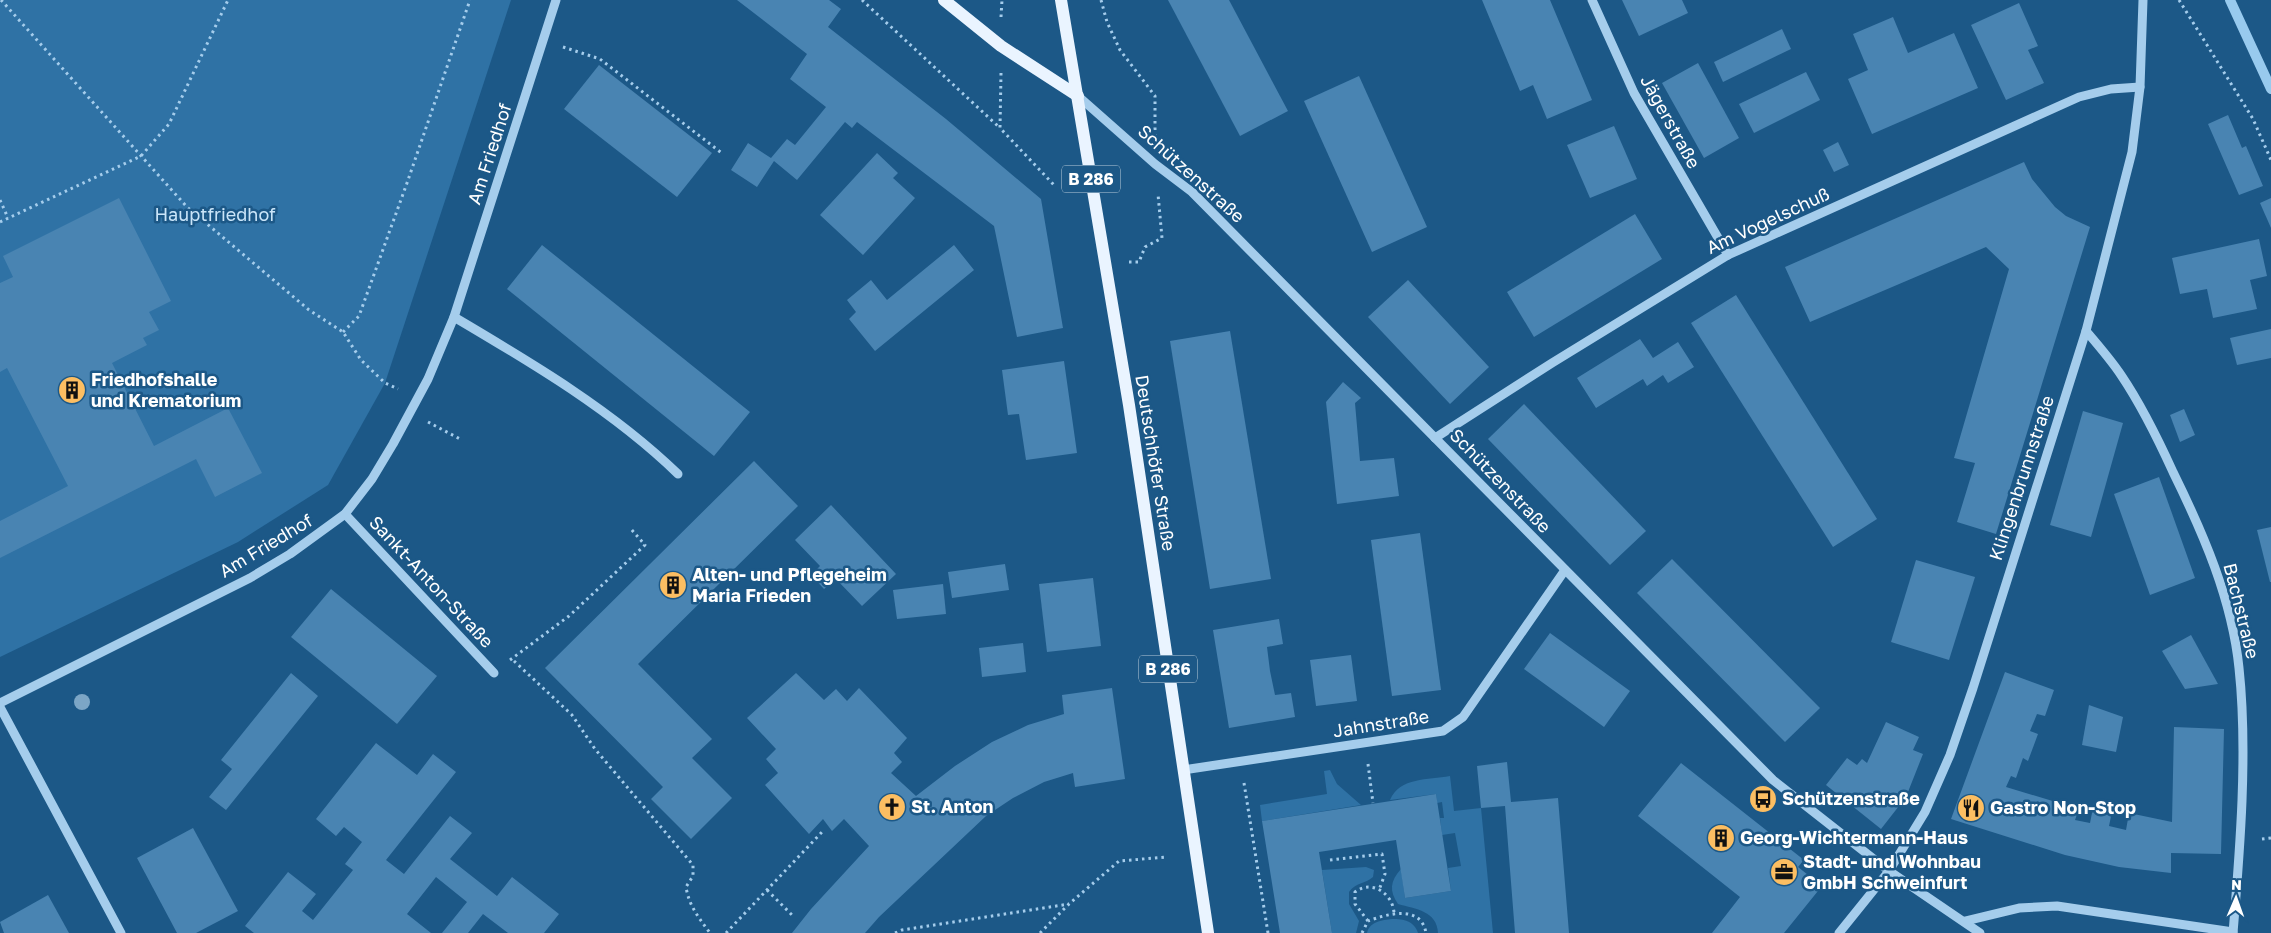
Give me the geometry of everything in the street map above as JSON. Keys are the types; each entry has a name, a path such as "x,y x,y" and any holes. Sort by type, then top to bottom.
{"main road":[{"path":"944,0 1001,46 1078,96"},
{"name":"Deutschhöfer Straße","path":"1061,0 1129,405 1208,933"}],"street":[{"name":"Am Friedhof","path":"121,933 0,705 250,578 304,545 344,514 372,479 418,399 454,317 556,0"},
{"name":"Jägerstraße","path":"1592,0 1634,94 1728,255"},
{"name":"Klingenbrunnstraße","path":"1840,933 1889,871 1925,812 1950,755 2086,331 2132,152 2140,87 2143,0"},
{"name":"Am Vogelschuß","path":"1436,438 1560,358 1728,255 2079,97 2110,89 2140,87"},
{"name":"Schützenstraße","path":"1078,96 1155,164 1192,192 1773,780 1889,871 1980,933"},
{"path":"454,317 568,388 659,455 678,474"},
{"name":"Bachstraße","path":"1965,922 2019,908 2057,906 2233,933 2243,758 2239,668 2233,633 2219,578 2192,511 2149,421 2121,374 2086,331"},
{"name":"Sankt-Anton-Straße","path":"344,514 494,673"},
{"name":"Jahnstraße","path":"1183,770 1442,731 1464,717 1565,570"}],"path":[{"path":"1,0 187,208 308,310 343,332 361,360 385,383 418,399"},
{"path":"0,222 141,156 169,124 228,0"},
{"path":"343,332 359,316 470,0"},
{"path":"862,0 1000,128 1054,185"},
{"path":"1000,128 1002,0"},
{"path":"1101,0 1107,22 1120,50 1155,96 1155,164 1162,238"},
{"path":"2179,0 2253,119 2271,160"},
{"path":"582,53 600,59 723,154"},
{"path":"0,200 8,218"},
{"path":"410,412 460,439"},
{"path":"494,673 569,616 645,545 631,529"},
{"path":"511,659 572,715 595,749 693,865 693,876 686,887 687,896 691,907 710,933"},
{"path":"1365,743 1373,803"},
{"path":"1240,761 1268,933"},
{"path":"726,933 823,831"},
{"path":"2262,838 2271,838"},
{"path":"1330,860 1382,854 1385,874 1379,890"},
{"path":"1040,933 1069,904 1119,861 1167,857"},
{"path":"1368,921 1355,904 1355,892 1366,887 1383,891 1393,904 1394,913"},
{"path":"767,890 794,917"},
{"path":"895,933 902,930 1069,904"},
{"path":"1362,933 1368,921 1394,913 1409,914 1419,918 1425,926 1426,933"}],"green space":[{"name":"Hauptfriedhof","path":"0,0 511,0 385,383 328,485 238,542 0,657"},
{"path":"1330,770 1337,784 1361,805 1262,821 1260,805 1327,794 1324,771"},
{"path":"1450,776 1454,811 1481,808 1493,933 1438,933 1437,926 1430,915 1398,904 1393,895 1393,882 1401,869 1405,898 1451,891 1448,868 1461,866 1455,833 1442,835 1440,818 1444,818 1442,802 1437,803 1436,794 1390,800 1400,787 1408,783"},
{"path":"1366,867 1374,870 1373,877 1355,886 1349,892 1349,904 1359,921 1356,933 1332,933 1322,870"},
{"path":"1392,919 1408,921 1418,933 1367,933 1373,924"}],"building":[{"path":"737,0 829,0 841,9 828,27 946,119 1041,199 1063,328 1017,337 994,226 857,122 852,128 845,122 797,180 774,161 757,187 731,170 748,143 771,158 787,139 795,145 826,107 790,79 807,54"},
{"path":"1168,0 1229,0 1288,111 1240,136"},
{"path":"1482,0 1550,0 1592,100 1547,119 1533,85 1520,91"},
{"path":"1622,0 1682,0 1688,13 1639,36"},
{"path":"2019,3 2038,46 2028,50 2044,83 2006,100 1971,25"},
{"path":"1893,17 1908,53 1954,33 1978,88 1872,134 1848,79 1868,70 1853,34"},
{"path":"1782,29 1791,49 1723,82 1714,62"},
{"path":"1698,63 1739,138 1704,158 1662,83"},
{"path":"599,65 712,153 677,197 564,109"},
{"path":"1806,72 1820,100 1754,133 1739,104"},
{"path":"1359,76 1427,227 1372,252 1304,101"},
{"path":"2228,115 2242,148 2246,146 2263,186 2239,195 2208,124"},
{"path":"1614,126 1637,179 1590,198 1567,145"},
{"path":"1838,142 1849,165 1834,172 1823,150"},
{"path":"877,153 898,173 893,178 915,198 863,255 820,215"},
{"path":"2024,162 2032,179 2055,207 2066,216 2090,227 1996,534 1957,522 1975,463 1954,458 2009,269 1986,247 1810,322 1785,267"},
{"name":"Friedhofshalle und Krematorium","path":"119,198 171,301 149,312 159,330 143,338 147,345 112,363 154,446 228,408 262,473 215,497 196,459 0,558 0,521 68,486 7,368 0,372 0,283 13,277 3,256"},
{"path":"2271,198 2271,228 2260,203"},
{"path":"1635,214 1662,259 1534,337 1507,292"},
{"path":"2259,239 2267,276 2250,280 2257,309 2213,318 2207,289 2180,294 2172,258"},
{"path":"542,245 750,412 714,456 507,289"},
{"path":"954,245 974,270 875,351 849,319 856,312 847,300 871,280 887,300"},
{"path":"1408,280 1489,367 1450,404 1368,317"},
{"path":"1736,295 1877,519 1833,547 1691,323"},
{"path":"2271,329 2271,358 2237,365 2230,338"},
{"path":"1230,331 1271,579 1210,589 1170,341"},
{"path":"1640,339 1653,358 1678,342 1694,367 1668,383 1663,375 1647,386 1643,379 1596,408 1577,378"},
{"path":"1064,361 1077,453 1026,460 1019,414 1008,415 1002,370"},
{"path":"1343,382 1361,398 1355,403 1360,461 1394,458 1399,496 1337,504 1326,402"},
{"path":"1524,404 1646,531 1610,565 1488,439"},
{"path":"2184,409 2195,435 2180,442 2170,415"},
{"path":"2083,411 2123,423 2091,537 2050,525"},
{"name":"Alten- und Pflegeheim Maria Frieden","path":"754,461 798,506 638,664 712,739 692,758 732,798 691,839 651,799 663,787 545,668"},
{"path":"2159,477 2195,578 2150,595 2114,494"},
{"path":"831,505 896,574 862,606 836,579 824,589 811,575 820,566 795,540"},
{"path":"2271,527 2271,582 2270,582 2257,530"},
{"path":"1420,533 1441,690 1392,696 1371,540"},
{"path":"1672,559 1820,708 1785,742 1637,593"},
{"path":"1916,560 1975,577 1949,660 1891,642"},
{"path":"1005,564 1009,590 952,598 948,572"},
{"path":"1093,578 1101,646 1047,652 1039,584"},
{"path":"943,584 946,614 897,619 893,590"},
{"path":"331,589 437,676 397,724 291,637"},
{"path":"1279,619 1283,644 1267,647 1270,671 1275,695 1291,693 1295,717 1229,728 1213,630"},
{"path":"1550,633 1630,691 1604,727 1524,669"},
{"path":"2191,635 2218,684 2185,689 2162,651"},
{"path":"1023,643 1026,672 982,677 979,648"},
{"path":"1351,655 1357,701 1316,706 1310,660"},
{"path":"2005,672 2054,690 2045,716 2037,714 2030,731 2038,734 2028,761 2023,758 2016,778 2011,776 2006,787 2079,809 2075,820 2090,823 2094,803 2113,807 2109,826 2126,830 2129,813 2172,822 2174,727 2224,729 2221,854 2171,853 2171,873 2119,867 2065,855 1951,819"},
{"path":"291,673 318,696 226,810 209,797 232,769 221,760"},
{"name":"St. Anton","path":"796,673 824,700 836,689 847,701 859,688 907,738 894,753 902,762 891,773 916,796 955,766 992,742 1028,725 1064,714 1062,695 1112,688 1125,779 1075,787 1073,773 1044,782 1013,798 986,816 879,917 865,933 792,933 811,909 869,846 844,819 832,831 823,819 809,834 765,785 778,773 766,759 776,749 747,718"},
{"path":"2089,705 2123,717 2116,752 2082,745"},
{"path":"1886,722 1919,737 1913,750 1923,754 1906,797 1881,829 1826,785 1847,758 1857,765 1862,759 1867,763"},
{"path":"376,743 417,775 433,754 456,772 386,860 404,874 450,816 472,833 450,859 497,896 512,877 559,914 544,933 508,933 483,914 468,933 442,933 467,902 436,877 407,914 431,933 254,933 245,926 288,872 316,894 302,911 313,920 353,870 345,864 362,842 344,827 336,836 316,819"},
{"path":"1507,762 1511,802 1558,798 1569,933 1515,933 1505,806 1481,808 1477,766"},
{"name":"Georg-Wichtermann-Haus","path":"1681,763 1804,860 1798,867 1822,886 1784,933 1712,933 1740,897 1638,816"},
{"path":"1436,794 1451,891 1405,898 1396,840 1319,852 1332,933 1280,933 1262,821"},
{"path":"193,828 238,911 196,933 177,933 137,858"},
{"path":"48,895 69,933 4,933 0,922"}],"waterway":[{"path":"2230,0 2271,89"}],"place":[{"name":"Friedhofshalle und Krematorium","path":"72,390"},
{"name":"Alten- und Pflegeheim Maria Frieden","path":"673,585"},
{"name":"Schützenstraße","path":"1763,799"},
{"name":"St. Anton","path":"892,807"},
{"name":"Gastro Non-Stop","path":"1971,808"},
{"name":"Georg-Wichtermann-Haus","path":"1721,838"},
{"name":"Stadt- und Wohnbau GmbH Schweinfurt","path":"1784,872"}]}
